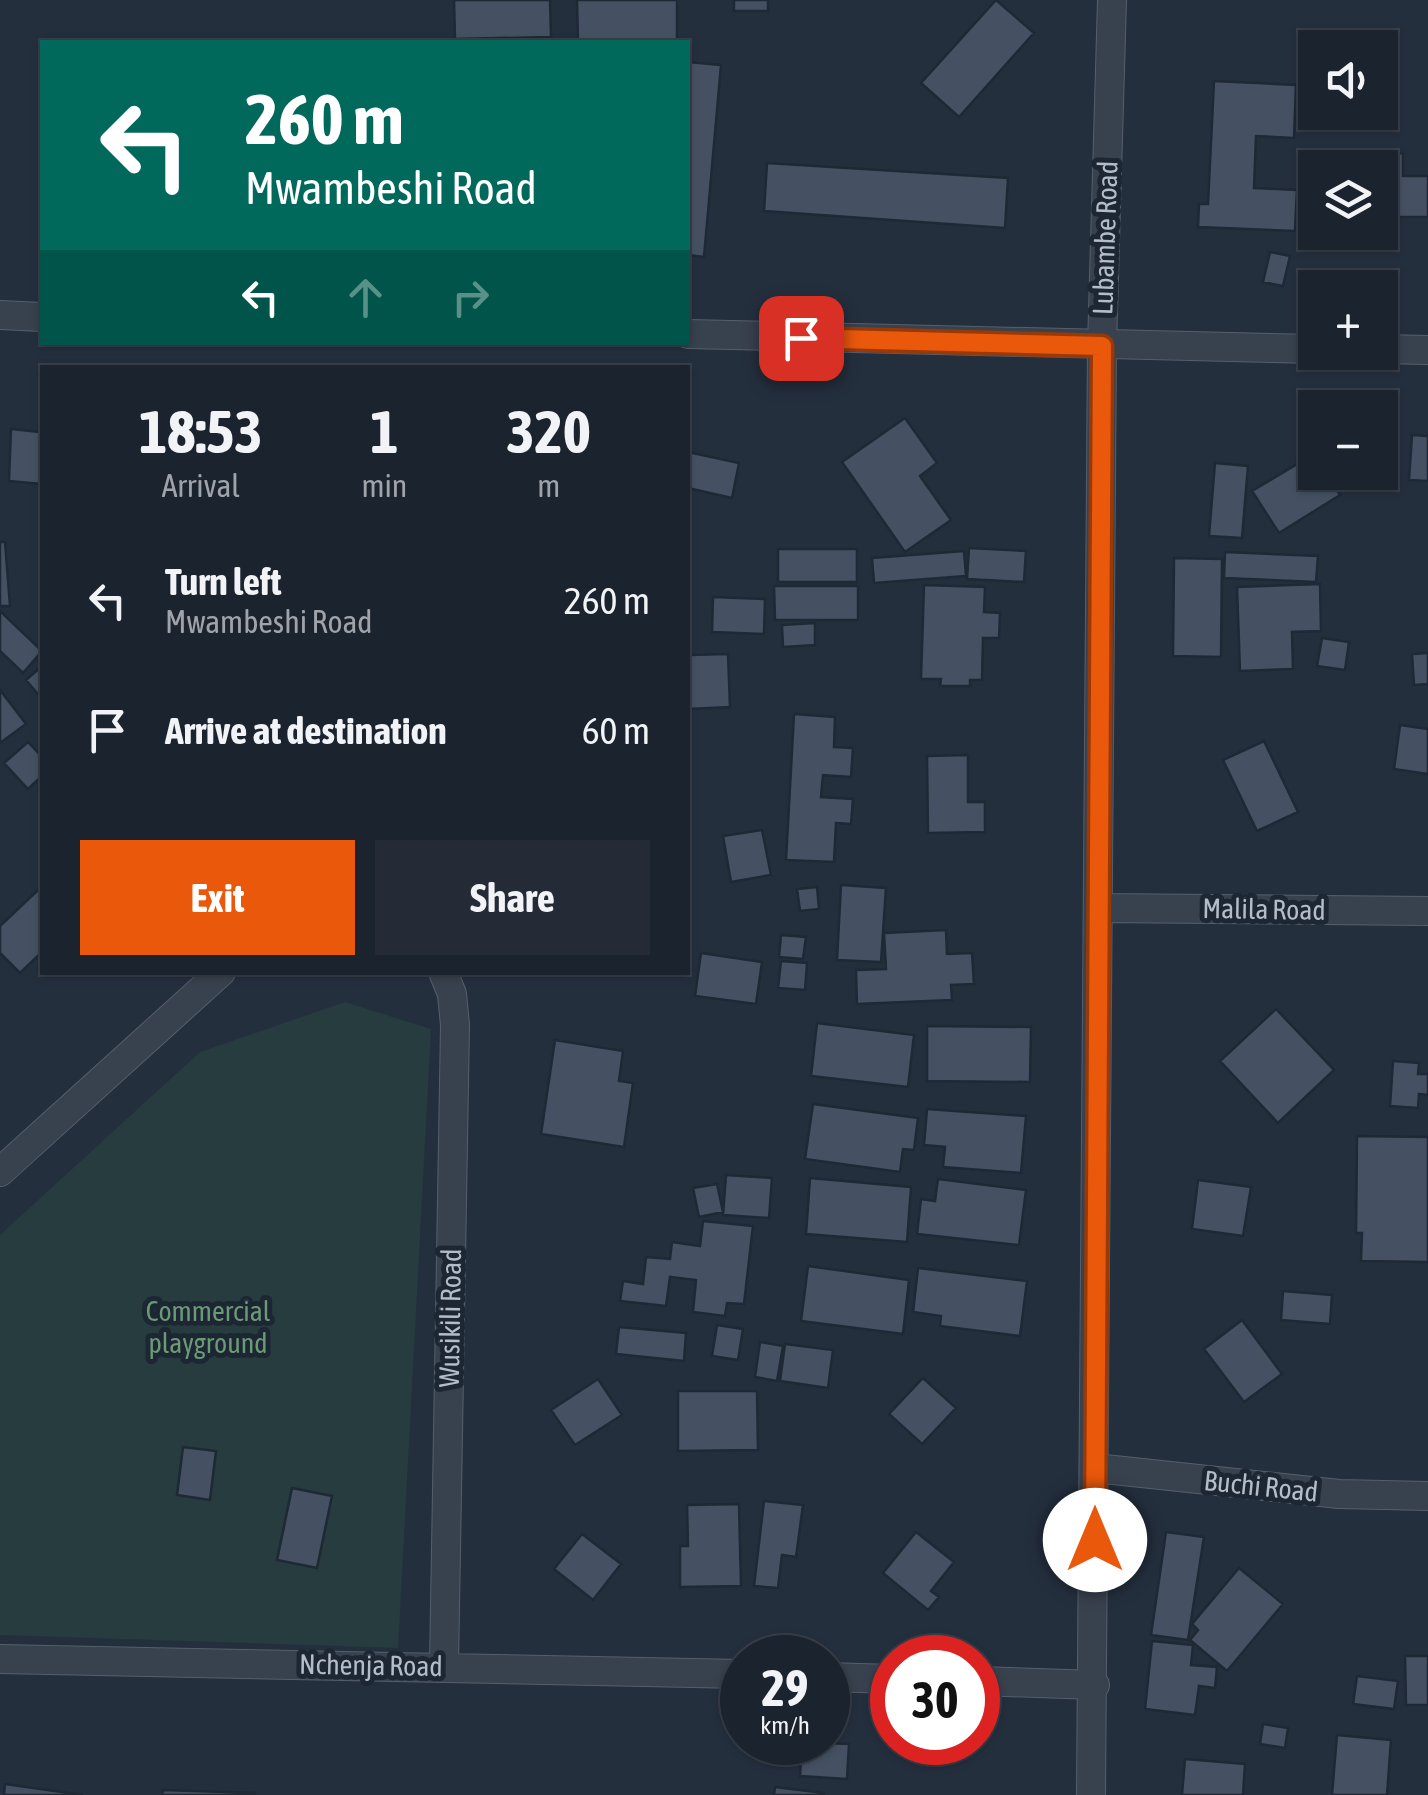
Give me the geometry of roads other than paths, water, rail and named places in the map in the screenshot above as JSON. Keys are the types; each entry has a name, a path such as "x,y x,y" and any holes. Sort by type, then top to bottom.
{"street":[{"name":"Lubambe Road","path":"1091,1795 1095,1685 1102,346 1112,0"},
{"path":"0,315 40,316"},
{"path":"690,334 1298,349"},
{"path":"1398,350 1428,350"},
{"name":"Malila Road","path":"1099,908 1428,911"},
{"path":"0,1172 218,975"},
{"name":"Wusikili Road","path":"444,1666 456,1026 445,975"},
{"name":"Buchi Road","path":"1095,1468 1339,1494 1428,1496"},
{"name":"Nchenja Road","path":"0,1659 720,1673"},
{"path":"1000,1682 1095,1685"}],"park label":[{"name":"Commercial playground","path":"208,1327"}]}
